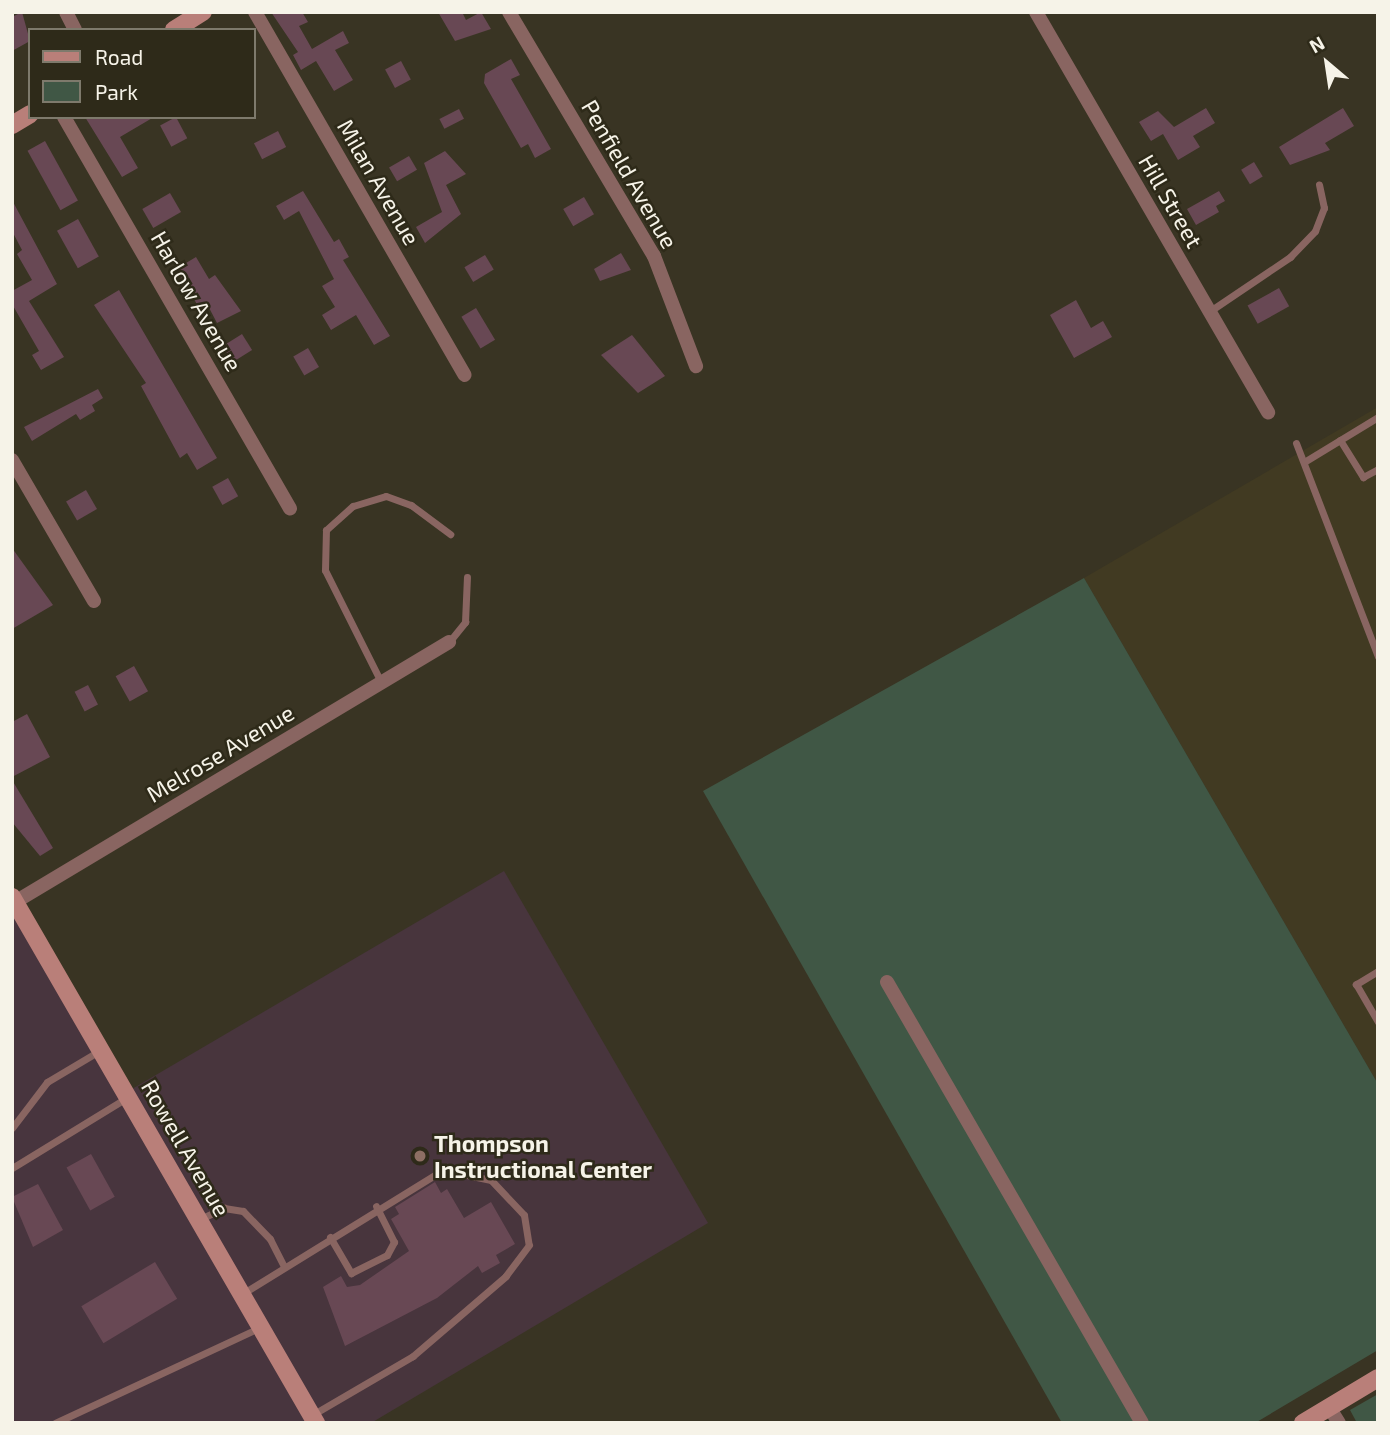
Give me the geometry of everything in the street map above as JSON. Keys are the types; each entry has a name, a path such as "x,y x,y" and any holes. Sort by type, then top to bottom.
{"street":[{"path":"66,12 74,28"},
{"path":"177,28 203,12"},
{"name":"Milan Avenue","path":"255,12 465,375"},
{"name":"Penfield Avenue","path":"509,12 654,256 696,366"},
{"name":"Hill Street","path":"1036,12 1268,413"},
{"path":"12,125 28,115"},
{"name":"Harlow Avenue","path":"65,119 290,508"},
{"path":"12,460 94,601"},
{"name":"Melrose Avenue","path":"14,900 449,642"},
{"name":"Rowell Avenue","path":"14,900 314,1419"},
{"path":"887,982 1142,1423"},
{"path":"1303,1423 1334,1415 1378,1378"}],"lane":[{"path":"1209,312 1290,257 1315,231 1324,208 1319,185"},
{"path":"1304,462 1378,418"},
{"path":"1340,440 1363,477 1378,469"},
{"path":"1296,443 1378,657"},
{"path":"381,683 325,570 326,530 353,506 386,496 411,505 450,534"},
{"path":"449,642 465,622 467,577"},
{"path":"1378,971 1356,984 1378,1022"},
{"path":"12,1128 47,1082 101,1050"},
{"path":"12,1168 128,1097"},
{"path":"242,1294 376,1206 437,1172 461,1169 491,1180 509,1195 527,1222 529,1245 506,1276 458,1311 422,1349 314,1419"},
{"path":"330,1237 351,1273 387,1255 394,1242 376,1206"},
{"path":"198,1220 224,1208 243,1211 270,1239 284,1266"},
{"path":"55,1423 261,1327"}],"shaded area":[{"path":"1378,407 1378,1084 1084,578"},
{"name":"Thompson Instructional Center","path":"504,871 708,1223 371,1423 325,1423 132,1089"},
{"path":"12,907 311,1423 12,1423"}],"green space":[{"path":"1084,578 1378,1084 1378,1350 1255,1423 1062,1423 703,791"},
{"path":"1378,1394 1378,1423 1357,1423 1350,1410"}],"building":[{"path":"22,12 28,42 12,51 12,17"},
{"path":"271,12 302,12 308,22 299,26 312,49 343,31 349,43 335,50 353,80 334,91 316,61 301,70 293,55 298,52"},
{"path":"438,12 462,12 466,20 481,12 491,29 455,41"},
{"path":"511,59 520,75 511,79 551,149 535,158 528,144 521,148 484,83 485,74"},
{"path":"401,61 411,80 395,88 385,69"},
{"path":"1206,108 1215,123 1193,136 1200,147 1178,160 1163,134 1151,141 1139,122 1158,111 1174,127"},
{"path":"1343,108 1354,126 1325,143 1330,150 1290,165 1279,147"},
{"path":"459,109 464,119 444,129 439,119"},
{"path":"86,119 151,119 120,137 138,168 122,177"},
{"path":"177,119 187,138 171,147 160,125"},
{"path":"278,131 286,147 262,159 254,143"},
{"path":"45,141 78,200 60,210 28,151"},
{"path":"445,151 466,174 446,185 461,214 425,243 416,227 442,212 424,163"},
{"path":"409,156 417,170 397,181 389,168"},
{"path":"1254,162 1263,177 1250,184 1241,170"},
{"path":"303,191 334,242 339,239 349,257 343,260 390,336 374,345 356,315 331,330 322,315 335,307 322,286 334,279 299,211 284,220 276,206"},
{"path":"1219,191 1225,201 1216,206 1219,212 1196,225 1187,209"},
{"path":"170,193 181,212 153,228 142,209"},
{"path":"584,197 594,214 573,226 563,209"},
{"path":"12,200 57,284 29,301 64,357 41,370 32,355 39,351 12,304 12,291 32,280 17,254 22,250 12,231"},
{"path":"78,219 99,257 78,268 57,231"},
{"path":"621,253 631,270 600,281 594,269"},
{"path":"485,255 494,270 473,282 464,267"},
{"path":"196,257 209,279 215,275 241,311 217,323 206,302 198,306 176,269"},
{"path":"1279,288 1289,306 1258,324 1248,305"},
{"path":"119,290 217,458 197,470 187,453 180,458 141,386 146,383 94,305"},
{"path":"1076,300 1091,328 1103,321 1112,337 1074,358 1050,315"},
{"path":"476,308 495,340 480,348 461,317"},
{"path":"242,334 252,350 233,362 222,346"},
{"path":"632,335 665,376 638,393 601,355"},
{"path":"308,348 319,367 304,376 293,356"},
{"path":"98,389 103,398 92,405 95,411 80,420 76,414 32,441 24,427"},
{"path":"228,478 238,496 222,505 212,487"},
{"path":"86,490 97,509 77,521 66,502"},
{"path":"12,548 53,605 12,629"},
{"path":"134,666 148,691 130,702 116,676"},
{"path":"88,685 98,705 85,711 75,692"},
{"path":"27,714 50,757 12,777 12,722"},
{"path":"12,780 53,848 40,856 12,822"},
{"path":"91,1154 115,1197 90,1210 67,1168"},
{"path":"435,1182 441,1193 447,1189 464,1218 491,1202 515,1244 496,1255 500,1263 482,1273 478,1266 437,1298 345,1346 323,1287 341,1276 347,1287 360,1285 409,1251 391,1219 399,1214 395,1207"},
{"path":"38,1184 63,1230 33,1247 12,1197"},
{"path":"155,1262 177,1299 103,1343 81,1306"}],"place":[{"name":"Thompson Instructional Center","path":"420,1156"}]}
